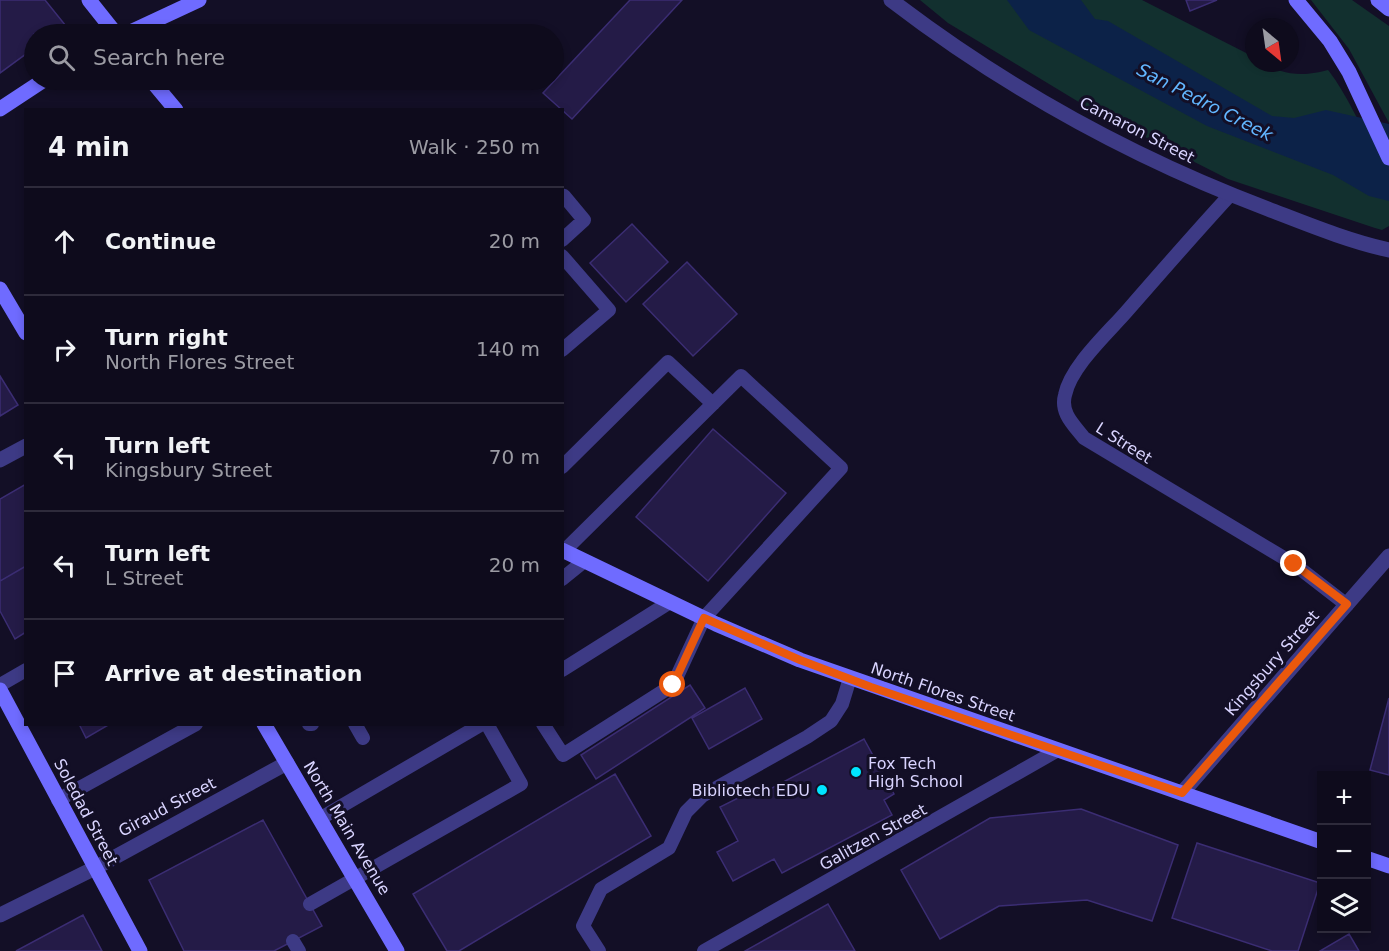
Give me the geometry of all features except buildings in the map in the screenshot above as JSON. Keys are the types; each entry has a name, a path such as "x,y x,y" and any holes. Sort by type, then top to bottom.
{"main road":[{"path":"89,0 108,24"},
{"path":"147,24 199,0"},
{"path":"1296,0 1330,41 1349,72 1389,158"},
{"path":"1378,0 1389,9"},
{"path":"0,109 29,90"},
{"path":"159,90 174,108"},
{"path":"0,289 24,330"},
{"name":"North Flores Street","path":"564,552 704,618 850,678 1317,840"},
{"name":"Soledad Street","path":"0,690 140,951"},
{"name":"North Main Avenue","path":"268,726 287,763 357,879 397,951"},
{"path":"1371,860 1389,866"}],"street":[{"name":"Camaron Street","path":"891,0 945,41 1112,141 1230,195 1389,250"},
{"path":"0,460 24,447"},
{"name":"Kingsbury Street","path":"1182,793 1389,556"},
{"name":"Giraud Street","path":"0,915 95,868 287,763"}],"lane":[{"name":"L Street","path":"1230,195 1094,348 1073,376 1065,394 1063,406 1067,417 1084,438 1294,564 1347,604"},
{"path":"564,196 584,220 564,238"},
{"path":"564,258 609,310 564,348"},
{"path":"564,465 668,362 713,404"},
{"path":"544,726 563,755 673,685 704,618 841,468 741,376 564,550"},
{"path":"564,577 583,562"},
{"path":"564,669 670,602"},
{"path":"0,685 24,671"},
{"path":"599,951 583,926 601,889 669,848 686,812 702,796 831,721 842,704 850,678"},
{"path":"58,800 192,726"},
{"path":"356,726 363,738"},
{"path":"321,818 481,726"},
{"path":"310,904 521,784 485,726"},
{"name":"Galitzen Street","path":"704,951 1058,750"}],"green space":[{"path":"920,0 1142,0 1245,52 1245,72 1299,74 1328,70 1373,150 1389,197 1389,226 1382,230 1375,228 1228,179 1092,110 948,23"},
{"path":"1311,0 1352,0 1389,26 1389,123 1349,49"}],"water":[{"name":"San Pedro Creek","path":"1007,0 1081,0 1095,19 1108,21 1272,116 1294,118 1326,110 1389,124 1389,201 1369,196 1333,175 1207,126 1029,30"}],"place":[{"name":"Fox Tech High School","path":"856,772"},
{"name":"Bibliotech EDU","path":"822,790"}],"route":[{"path":"673,685 704,618 800,660 871,687 1182,793 1347,604 1294,564"}]}
